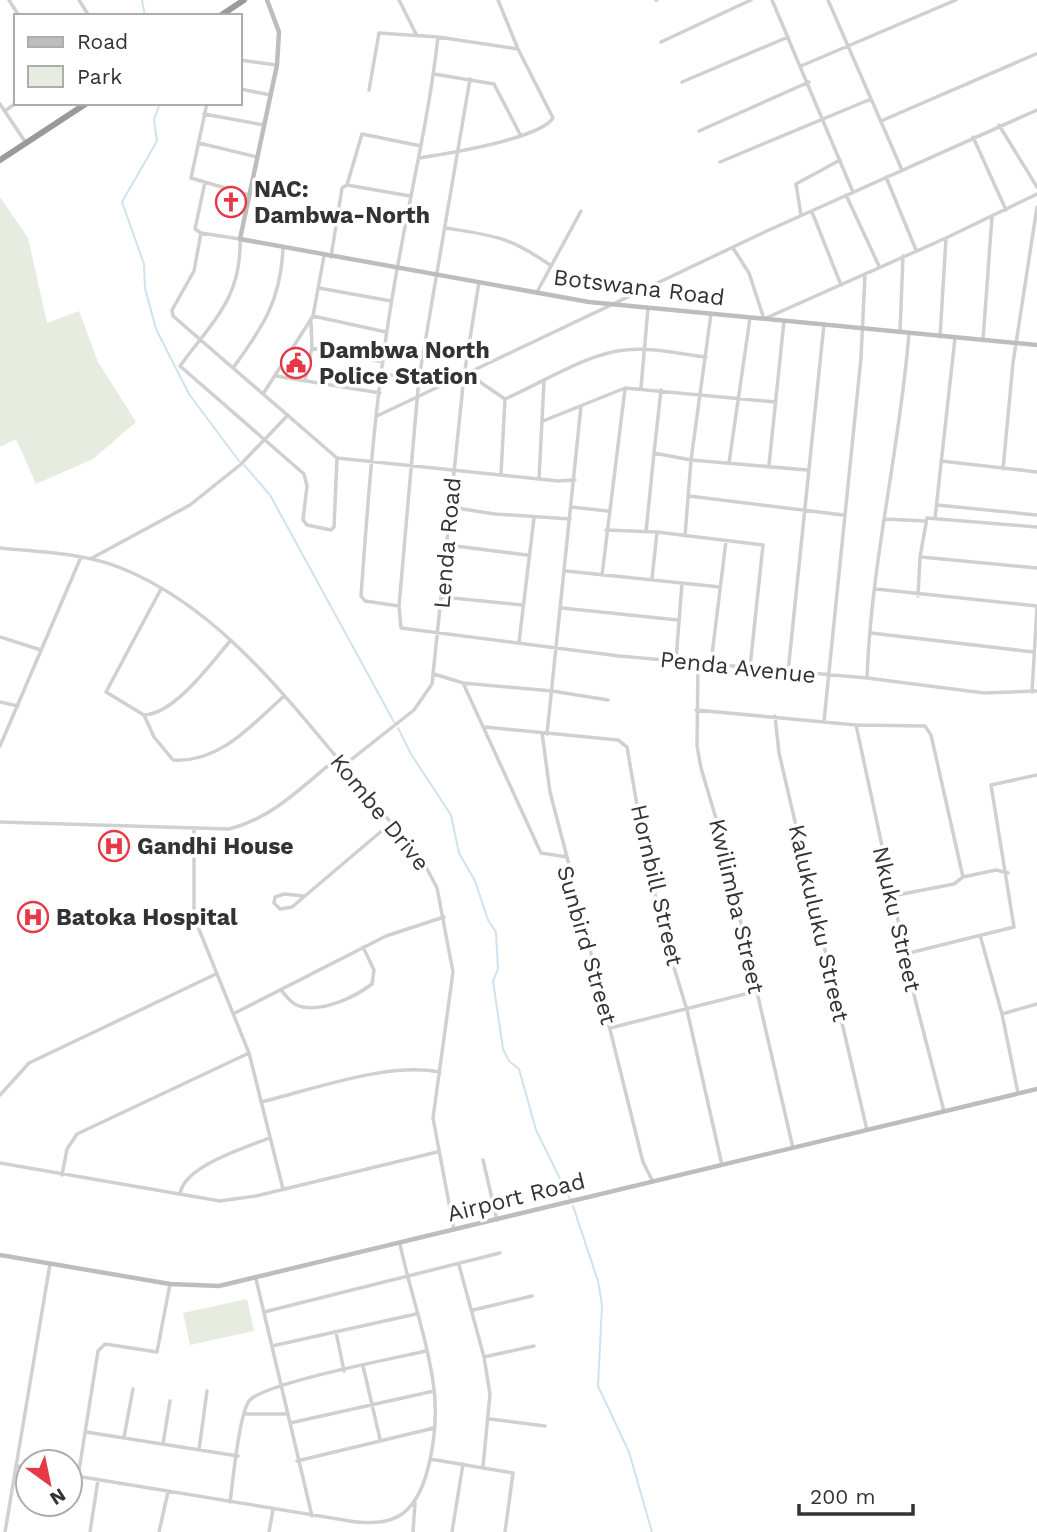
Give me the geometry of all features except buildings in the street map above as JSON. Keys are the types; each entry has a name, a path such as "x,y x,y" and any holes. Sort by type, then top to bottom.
{"highway":[{"path":"223,14 244,0"},
{"path":"0,160 84,105"}],"street":[{"path":"267,0 279,33 277,65 240,239 237,280 202,341 180,366 304,474 307,486 303,520 322,529 334,527 337,458"},
{"path":"399,0 416,34"},
{"path":"419,158 458,152 521,136 547,125 553,118 518,49 498,0"},
{"path":"661,42 751,0"},
{"path":"772,0 809,82 853,192"},
{"path":"828,0 902,170"},
{"path":"801,66 956,0"},
{"path":"369,90 379,33 416,34 518,49"},
{"path":"438,37 434,74 386,332 361,596 365,601 400,606 420,394 419,378 470,79"},
{"path":"682,82 788,37"},
{"path":"880,121 1037,54"},
{"path":"242,60 277,65"},
{"path":"434,74 495,84 521,136"},
{"path":"699,131 809,82"},
{"path":"242,89 271,95"},
{"path":"720,162 870,99"},
{"path":"0,104 26,143"},
{"path":"5,111 14,104"},
{"path":"206,105 190,176 192,180 249,195"},
{"path":"377,416 846,195 1037,110"},
{"path":"204,114 264,125"},
{"path":"999,125 1037,187"},
{"path":"331,257 342,188 347,185 362,133 421,146"},
{"path":"973,137 1006,210"},
{"path":"199,143 257,157"},
{"path":"801,216 796,184 840,160"},
{"path":"886,177 916,250"},
{"path":"205,182 195,229 201,233 240,239"},
{"path":"347,185 410,196"},
{"path":"733,248 749,273 764,319 992,217 1037,194"},
{"path":"846,195 879,266"},
{"path":"1003,469 1016,343 1037,207"},
{"path":"536,293 581,211"},
{"path":"812,212 841,285"},
{"path":"983,340 992,217"},
{"path":"446,228 498,236 517,243 550,265"},
{"path":"201,233 194,271 172,310 177,322 337,458 539,479 575,480"},
{"path":"940,337 946,238"},
{"name":"Botswana Road","path":"240,239 612,305 1037,345"},
{"path":"1031,247 1037,247"},
{"path":"233,368 276,301 282,277 283,248"},
{"path":"305,381 312,348 312,318 324,256"},
{"path":"900,332 903,256"},
{"path":"824,721 861,358 860,329 865,274"},
{"name":"Lenda Road","path":"343,766 414,709 427,694 435,674 464,376 479,281"},
{"path":"319,288 391,301"},
{"path":"641,388 648,308"},
{"path":"685,536 691,460 711,314"},
{"path":"263,394 312,318"},
{"path":"312,318 386,332"},
{"path":"729,463 750,318"},
{"path":"769,466 784,321"},
{"path":"788,672 824,324"},
{"path":"867,678 876,589 904,397 909,333"},
{"path":"935,519 955,338"},
{"path":"312,348 383,362"},
{"path":"505,399 606,354 645,349 706,357"},
{"path":"474,372 480,382 505,399"},
{"path":"382,374 419,378"},
{"path":"276,376 380,393"},
{"path":"539,479 544,381"},
{"path":"543,421 625,388 776,402"},
{"path":"603,575 608,511 625,388"},
{"path":"646,532 661,390"},
{"path":"501,474 505,399"},
{"path":"567,857 550,792 545,733 562,608 581,406"},
{"path":"92,558 190,505 240,465 288,415"},
{"path":"654,453 691,460 807,470"},
{"path":"941,461 1037,472"},
{"path":"689,496 843,515"},
{"path":"937,505 1037,515"},
{"path":"450,507 534,518 570,519"},
{"path":"572,507 608,511"},
{"path":"519,642 527,555 534,518"},
{"path":"886,519 935,519 1037,527"},
{"path":"918,596 924,521"},
{"path":"606,530 657,532 763,545 750,667"},
{"path":"652,579 657,532"},
{"path":"711,664 726,541"},
{"path":"447,545 527,555"},
{"name":"Kombe Drive","path":"0,548 92,558 121,568 161,589 231,640 337,758 430,873 444,917 454,985 433,1118 437,1152 454,1230"},
{"path":"920,556 1037,568"},
{"path":"0,746 81,557"},
{"path":"566,571 720,587"},
{"path":"676,660 682,583"},
{"path":"161,589 106,690 144,715 162,749 173,760 185,761 226,747 284,696"},
{"path":"876,589 918,596 1037,606 1034,691"},
{"path":"442,597 522,605"},
{"name":"Penda Avenue","path":"400,606 403,629 556,648 867,678 984,693 1034,691"},
{"path":"562,608 678,620"},
{"path":"871,634 1034,653"},
{"path":"0,637 41,650"},
{"path":"144,715 159,713 175,703 231,640"},
{"name":"Kwilimba Street","path":"698,663 696,710 701,768 720,832 793,1148"},
{"path":"435,674 463,683 552,691 608,700"},
{"name":"Sunbird Street","path":"463,683 541,853 567,857 643,1163 653,1182"},
{"path":"0,702 18,706"},
{"path":"696,710 856,725 921,725 928,729 963,877"},
{"name":"Kalukuluku Street","path":"775,716 779,752 867,1130"},
{"name":"Nkuku Street","path":"856,725 905,954 944,1111"},
{"name":"Hornbill Street","path":"485,727 618,740 627,747 646,858 687,1010 722,1165"},
{"path":"0,822 229,829 251,823 277,808 337,758"},
{"path":"905,954 1014,927 1008,873 992,785 1037,775"},
{"path":"304,896 284,894 274,900 280,909 288,909 304,896 391,823"},
{"path":"194,830 194,917 248,1054 283,1189"},
{"path":"892,896 954,884 963,877 996,870 1008,873"},
{"path":"233,1014 363,947 444,917"},
{"path":"979,935 1002,1014 1018,1093"},
{"path":"281,990 293,1003 302,1007 326,1004 360,993 372,984 374,970 363,947"},
{"path":"0,1096 29,1063 216,974"},
{"path":"610,1028 757,991"},
{"path":"1002,1014 1037,1004"},
{"path":"62,1175 67,1149 77,1134 248,1054"},
{"path":"261,1102 388,1072 421,1068 440,1072"},
{"name":"Airport Road","path":"0,1255 170,1284 219,1286 1037,1089"},
{"path":"180,1194 183,1183 194,1172 270,1138"},
{"path":"0,1163 220,1201 283,1189 437,1152"},
{"path":"483,1160 497,1220"},
{"path":"400,1244 435,1391 429,1459 415,1501 413,1532"},
{"path":"264,1312 500,1253"},
{"path":"19,1448 50,1265"},
{"path":"459,1265 484,1357 490,1394 490,1419 483,1467"},
{"path":"256,1279 312,1516"},
{"path":"83,1448 100,1347 109,1344 158,1352 170,1284"},
{"path":"472,1310 532,1296"},
{"path":"272,1346 416,1314"},
{"path":"336,1332 344,1371"},
{"path":"484,1357 534,1346"},
{"path":"230,1502 244,1414 256,1395 282,1385 426,1351"},
{"path":"363,1366 380,1440"},
{"path":"124,1437 133,1389"},
{"path":"199,1450 207,1391"},
{"path":"289,1423 435,1391"},
{"path":"163,1444 170,1401"},
{"path":"244,1414 288,1415"},
{"path":"490,1419 545,1426"},
{"path":"297,1461 433,1428"},
{"path":"86,1432 238,1456"},
{"path":"429,1459 513,1473 505,1532"},
{"path":"452,1532 463,1464"},
{"path":"5,1532 14,1478"},
{"path":"84,1478 273,1510 376,1523 400,1515 415,1501"},
{"path":"90,1532 98,1480"},
{"path":"159,1532 168,1492"},
{"path":"269,1532 273,1510"},
{"path":"374,1532 376,1523"}],"green space":[{"path":"0,197 28,238 47,323 79,311 98,362 136,422 93,459 36,484 16,439 0,447"},
{"path":"247,1299 254,1331 190,1345 183,1313"}],"waterway":[{"path":"142,0 145,14"},
{"path":"159,105 154,120 157,141 122,202 144,264 145,288 156,329 189,394 239,461"},
{"path":"244,465 270,495 394,722"},
{"path":"398,728 411,754 451,815 459,853 475,881 488,920 496,932 498,969 493,981 503,1049 509,1061 519,1069 536,1130 570,1199"},
{"path":"573,1206 598,1281 602,1305 598,1386 629,1452 652,1532"}],"place":[{"name":"NAC: Dambwa-North","path":"231,202"},
{"name":"Dambwa North Police Station","path":"296,363"},
{"name":"Gandhi House","path":"114,846"},
{"name":"Batoka Hospital","path":"33,917"}]}
